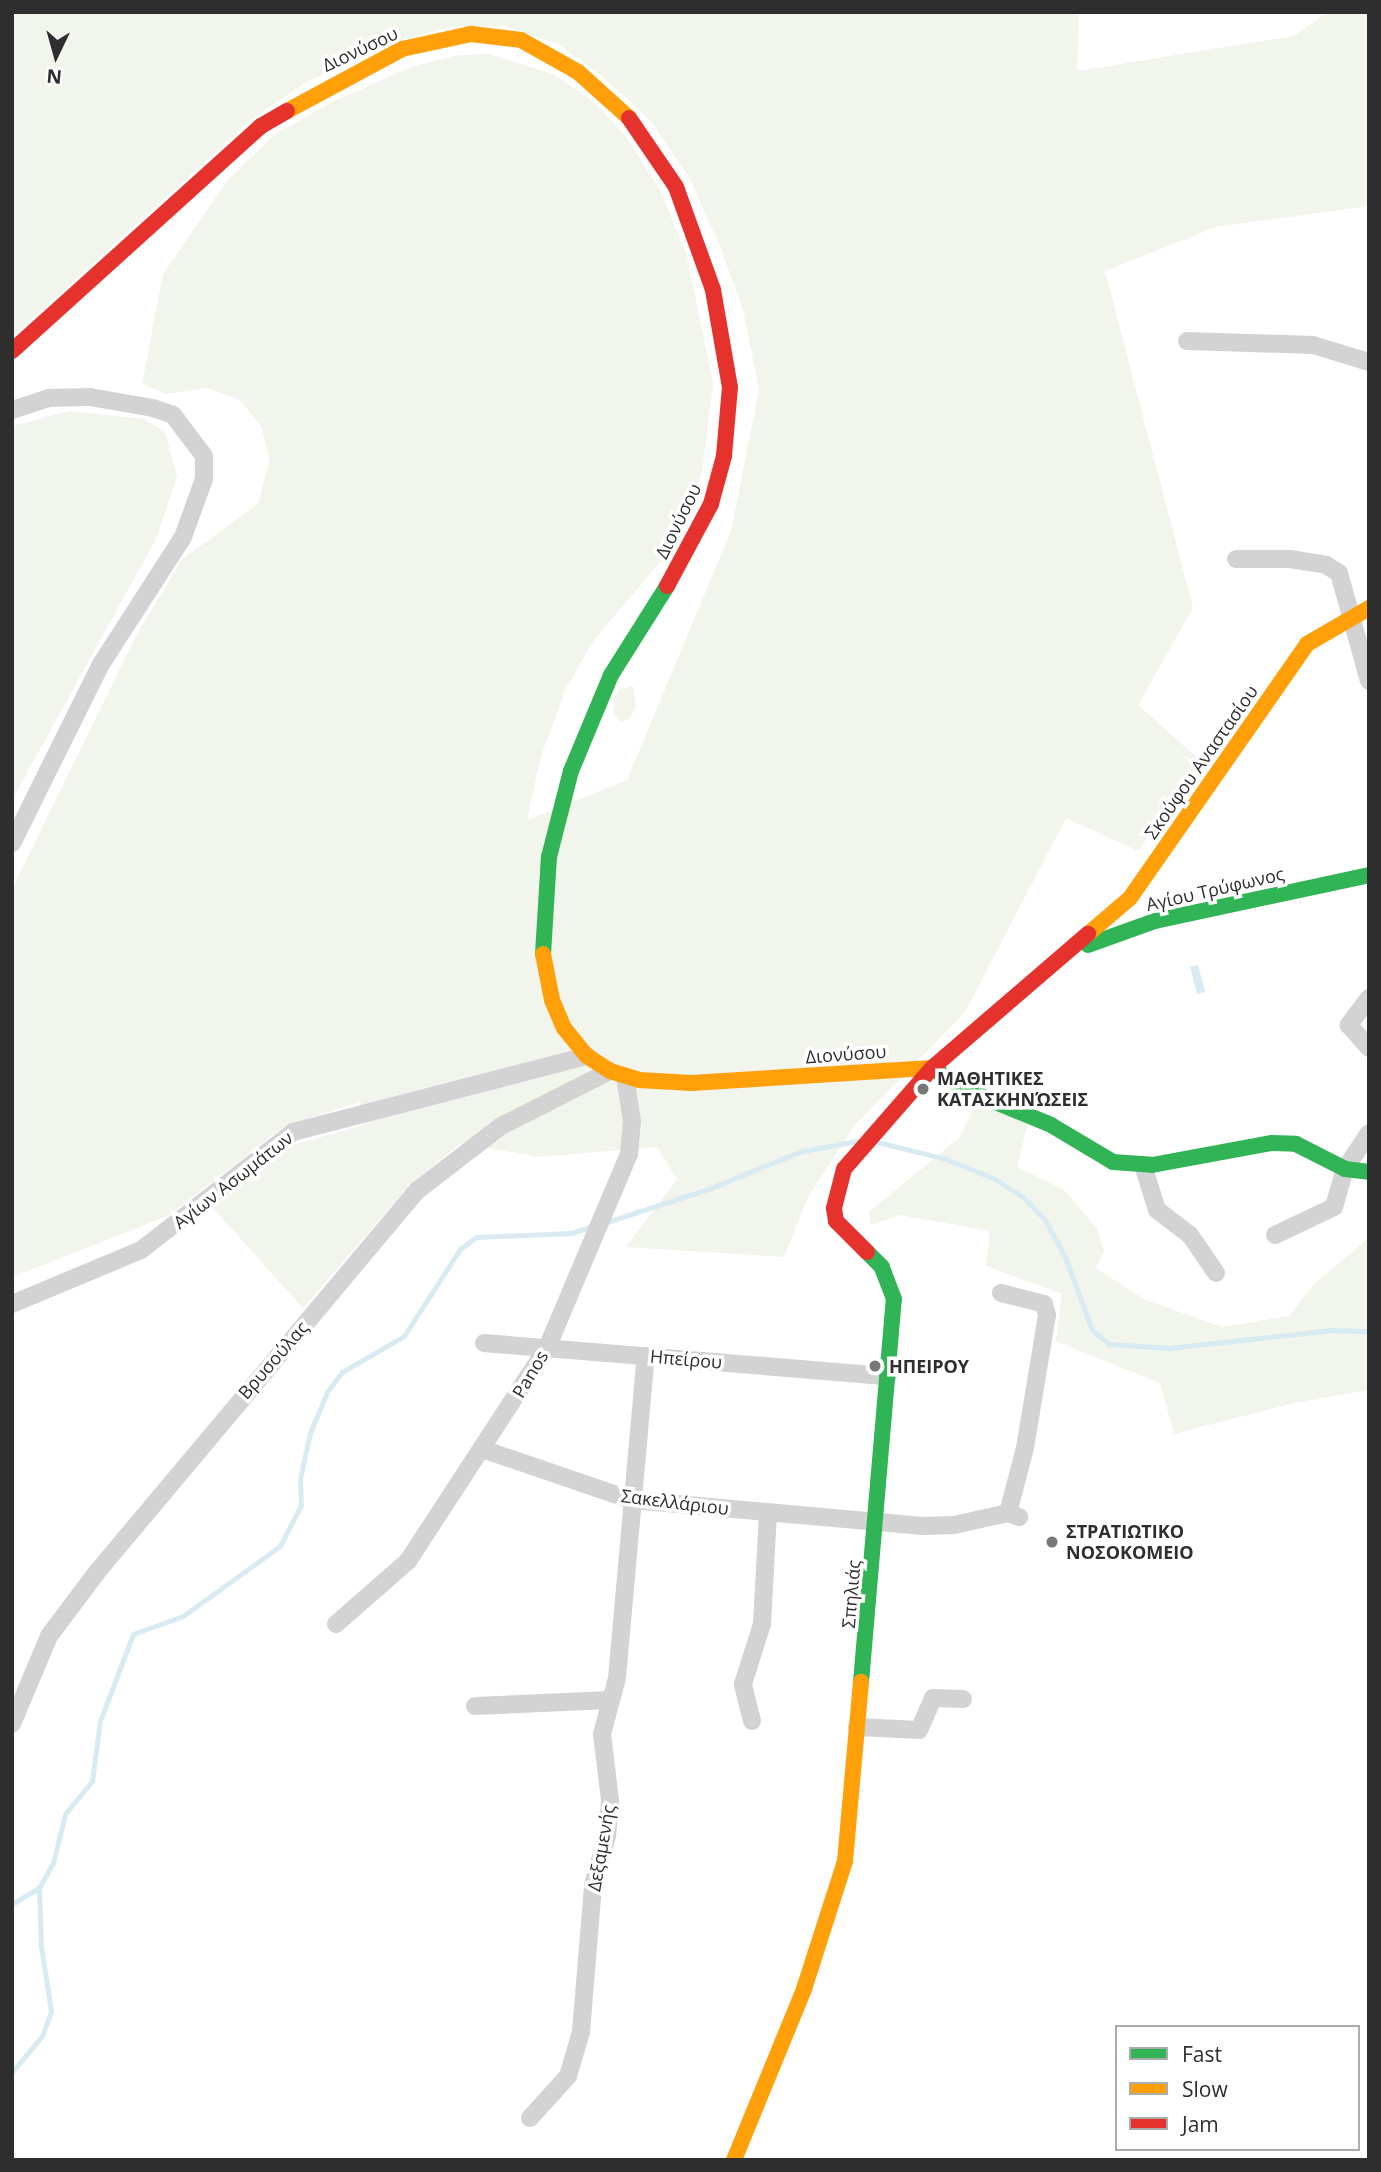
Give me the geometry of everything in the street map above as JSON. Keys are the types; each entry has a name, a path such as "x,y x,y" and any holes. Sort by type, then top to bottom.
{"main road":[{"name":"Διονύσου","path":"12,351 261,126 314,92 402,49 471,34 521,40 578,72 630,119 668,172 689,214 713,290 730,387 724,456 711,504 594,709 556,824 542,924 543,964 556,1013 587,1056 618,1074 691,1083 932,1068"},
{"name":"Σκούφου Αναστασίου","path":"1073,951 1130,898 1307,644 1361,611"},
{"name":"Αγίου Τρύφωνος","path":"1073,951 1155,921 1369,875"},
{"path":"1130,898 1139,919 1155,921"},
{"path":"1073,951 932,1068 967,1090 1052,1125 1113,1161 1143,1165 1272,1143 1296,1144 1345,1168 1369,1172"},
{"name":"Σπηλιάς","path":"734,2160 840,1889 894,1316 890,1283 871,1253 841,1230 834,1208 844,1169 932,1068"}],"street":[{"path":"1187,341 1313,345 1369,362"},
{"path":"12,410 48,398 80,397 153,408 173,415 204,456 204,479 183,537 101,664 12,842"},
{"path":"1236,559 1326,565 1339,572 1361,611 1369,681"},
{"path":"1369,998 1349,1025 1369,1048"},
{"name":"Αγίων Ασωμάτων","path":"12,1304 141,1250 293,1132 587,1056"},
{"name":"Panos","path":"336,1624 408,1561 547,1348 590,1242 608,1210 629,1154 632,1121 618,1074"},
{"name":"Βρυσούλας","path":"12,1724 49,1636 89,1583 175,1475 418,1190 502,1126 618,1074"},
{"path":"1275,1235 1334,1206 1345,1168 1369,1133"},
{"path":"1143,1165 1157,1210 1190,1235 1216,1273"},
{"name":"Σακελλάριου","path":"482,1450 632,1500 942,1526 1014,1515 1047,1315 1044,1304 1001,1293"},
{"name":"Ηπείρου","path":"484,1343 888,1376"},
{"name":"Δεξαμενής","path":"530,2118 568,2076 581,2032 593,1885 609,1821 602,1734 611,1700 646,1356"},
{"path":"752,1721 743,1684 762,1624 768,1513"},
{"path":"857,1727 919,1730 933,1698 963,1699"},
{"path":"475,1706 611,1700"}],"shaded area":[{"path":"12,12 1079,12 1077,71 1294,36 1328,12 1369,12 1369,206 1216,227 1105,271 1193,608 1138,705 1202,762 1138,851 1066,818 965,1012 855,1125 808,1197 784,1257 626,1247 677,1179 657,1147 538,1157 461,1143 409,1186 303,1308 212,1207 292,1145 364,1125 359,1102 285,1126 168,1216 12,1277 12,889 136,636 182,559 258,504 270,460 261,426 240,400 208,388 166,394 142,384 163,274 227,181 274,135 332,102 411,67 459,55 489,54 553,74 594,102 626,137 660,190 687,256 713,384 702,473 666,555 594,640 567,686 541,756 527,820 627,780 731,531 759,390 743,310 721,249 691,181 652,122 600,74 556,43 505,26 449,27 375,47 302,85 253,118 12,337"},
{"path":"69,411 144,419 165,432 177,476 156,539 12,800 12,426"},
{"path":"633,686 636,708 629,719 620,722 614,713 613,698 620,689"},
{"path":"1198,965 1205,992 1197,994 1190,967"},
{"path":"977,1102 1028,1124 1017,1167 1064,1190 1097,1228 1104,1251 1096,1268 1145,1300 1223,1327 1289,1316 1314,1284 1369,1238 1369,1390 1294,1403 1174,1434 1160,1383 1056,1341 1062,1294 986,1266 990,1231 900,1215 871,1225 869,1212 959,1138"}],"waterway":[{"path":"604,1223 711,1188 799,1152 856,1141"},
{"path":"877,1142 946,1159 995,1179 1023,1197 1045,1220 1065,1257 1092,1330 1109,1344 1169,1348 1332,1330 1369,1331"},
{"path":"12,1904 39,1888 53,1863 65,1814 92,1781 100,1721 133,1634 183,1616 280,1546 301,1505 300,1479 310,1433 327,1392 342,1372 404,1336 460,1249 476,1237 571,1233 594,1226"},
{"path":"12,2072 42,2036 51,2011 41,1946 39,1888"}],"traffic: fast":[{"path":"543,954 549,857 571,771 611,675 667,586"},
{"path":"1088,945 1155,921 1369,875"},
{"path":"932,1068 967,1090 1051,1125 1113,1162 1152,1165 1272,1143 1296,1144 1345,1169 1369,1172"},
{"path":"861,1682 894,1299 882,1267 867,1252"}],"traffic: slow":[{"path":"287,111 402,49 471,34 521,40 578,72 629,118"},
{"path":"1088,934 1130,898 1307,644 1369,608"},
{"path":"543,954 552,1000 564,1028 587,1056 610,1071 639,1080 691,1083 932,1068"},
{"path":"734,2160 804,1989 845,1861 861,1682"}],"traffic: jam":[{"path":"12,351 261,126 287,111"},
{"path":"629,118 676,187 713,290 730,387 724,456 711,504 667,586"},
{"path":"867,1252 836,1221 834,1208 844,1169 932,1068 1088,934"}],"place":[{"name":"ΜΑΘΗΤΙΚΕΣ ΚΑΤΑΣΚΗΝΏΣΕΙΣ","path":"923,1089"},
{"name":"ΗΠΕΙΡΟΥ","path":"875,1366"},
{"name":"ΣΤΡΑΤΙΩΤΙΚΟ ΝΟΣΟΚΟΜΕΙΟ","path":"1052,1542"}]}
